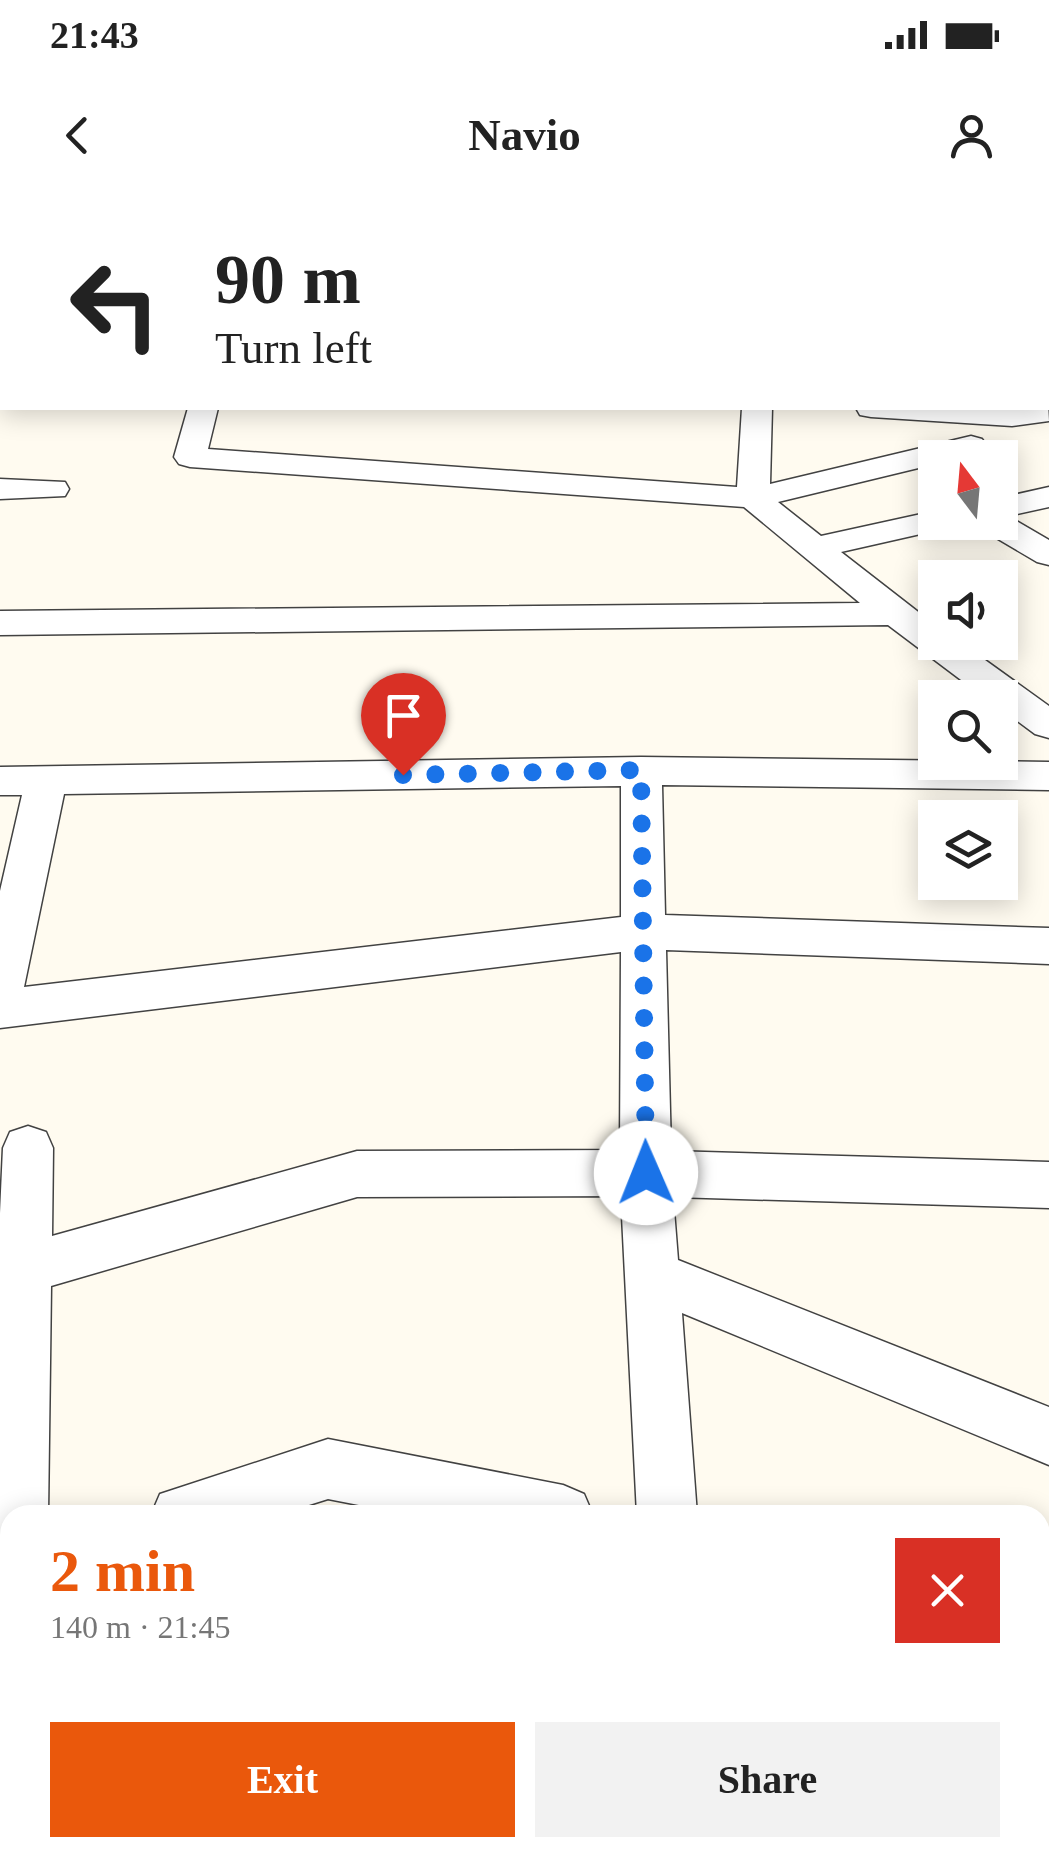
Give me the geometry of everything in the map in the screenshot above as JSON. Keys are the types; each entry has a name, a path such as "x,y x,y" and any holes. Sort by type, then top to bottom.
{"street":[{"path":"202,410 190,457 753,498 918,459"},
{"path":"753,498 757,410"},
{"path":"902,410 1012,417 1049,412"},
{"path":"0,489 53,489"},
{"path":"1018,504 1049,497"},
{"path":"753,498 896,614 1049,725"},
{"path":"816,546 918,525"},
{"path":"1018,536 1049,554"},
{"path":"0,623 896,614"},
{"path":"663,771 641,932 646,1173 666,1505"},
{"path":"0,781 663,771 1049,776"},
{"path":"0,992 46,781"},
{"path":"0,1010 641,932 1049,946"},
{"path":"18,1505 28,1148"},
{"path":"24,1269 357,1174 646,1173 1049,1185"},
{"path":"653,1276 1049,1436"},
{"path":"213,1505 328,1469 512,1505"}],"route":[{"path":"403,775 641,770 646,1173"}]}
